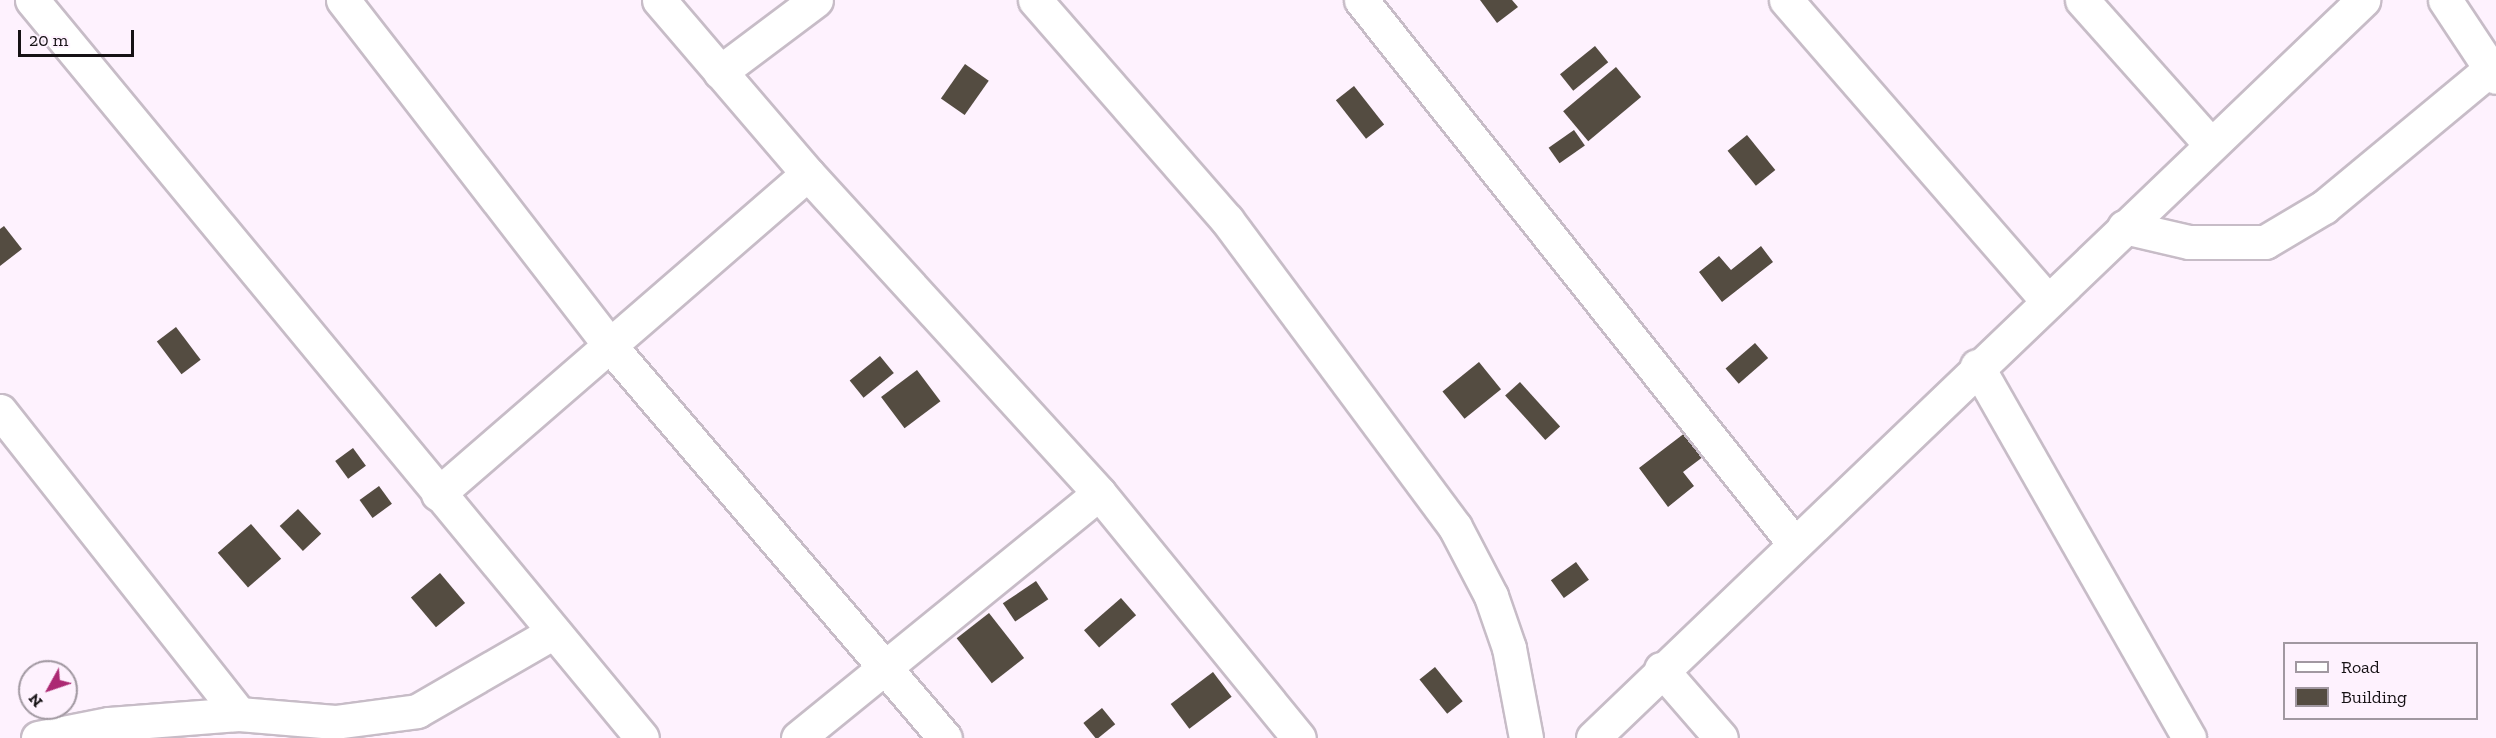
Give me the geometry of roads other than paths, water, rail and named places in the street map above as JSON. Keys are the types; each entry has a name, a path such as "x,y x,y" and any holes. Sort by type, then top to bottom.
{"street":[{"path":"32,0 642,738"},
{"path":"343,0 611,347 886,666 945,738"},
{"path":"659,0 808,174 1099,493 1299,738"},
{"path":"720,72 816,0"},
{"path":"1035,0 1227,220 1455,527 1491,596 1509,648 1526,738"},
{"path":"1361,0 1793,542"},
{"path":"1786,0 2048,300"},
{"path":"2082,0 2211,145"},
{"path":"1593,738 1793,542 2363,0"},
{"path":"2124,227 2189,242 2265,242 2324,207 2494,70 2445,0"},
{"path":"438,494 611,347 808,174"},
{"path":"1977,366 2189,738"},
{"path":"0,411 239,714"},
{"path":"798,738 1099,493"},
{"path":"39,738 109,724 239,714 335,722 417,711 554,632"},
{"path":"1661,669 1721,738"}]}
